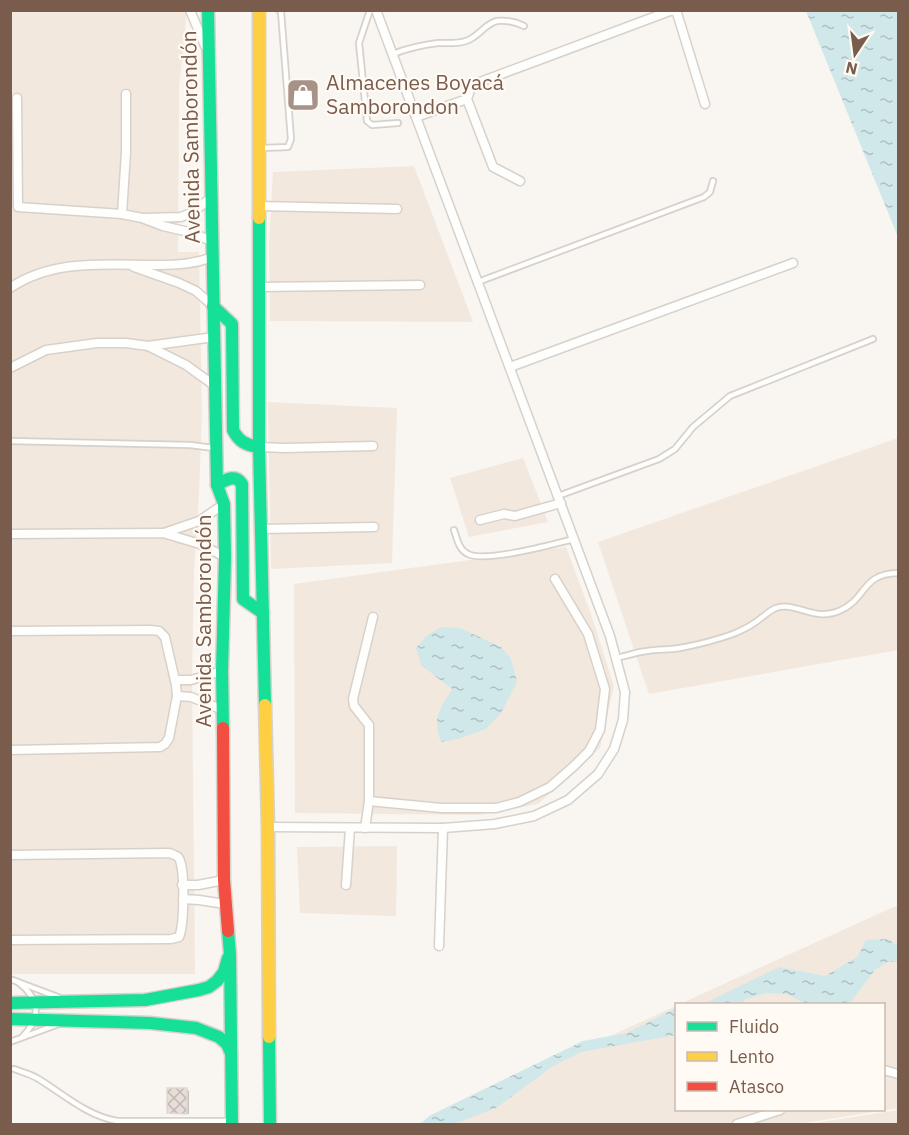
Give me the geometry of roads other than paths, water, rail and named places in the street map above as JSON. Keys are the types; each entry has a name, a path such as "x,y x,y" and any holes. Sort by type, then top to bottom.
{"main road":[{"name":"Avenida Samborondón","path":"208,10 218,485 224,504 222,671 224,880 230,954 232,1123"},
{"path":"259,10 260,447 268,827 270,1125"},
{"path":"213,306 232,324 233,430 237,439 243,444 260,447"},
{"path":"218,485 235,477 240,479 242,484 243,599 263,613"},
{"path":"10,1003 145,1000 209,987 224,972 230,954"},
{"path":"10,1019 150,1023 196,1028 219,1037 227,1044 231,1054"}],"street":[{"path":"190,10 209,55"},
{"path":"268,827 443,828 495,824 534,816 568,800 598,774 614,749 623,720 625,692 610,636 376,10"},
{"path":"520,181 493,167 467,99 472,85 674,11 677,13 705,104"},
{"path":"122,214 126,152 126,94"},
{"path":"17,98 14,208 122,214 193,233 213,242"},
{"path":"416,117 467,99"},
{"path":"142,218 181,217 193,212 212,197"},
{"path":"258,206 397,209"},
{"path":"10,288 38,273 65,266 198,263 213,257"},
{"path":"510,367 794,263"},
{"path":"128,265 196,291 213,306"},
{"path":"259,287 420,285"},
{"path":"10,368 46,350 97,343 148,346 214,338"},
{"path":"148,346 195,370 215,386"},
{"path":"260,447 373,446"},
{"path":"480,520 504,514 515,516 559,500"},
{"path":"164,533 200,521 224,504"},
{"path":"261,529 374,528"},
{"path":"10,534 164,533 200,544 225,557"},
{"path":"369,801 441,808 496,808 519,802 550,787 589,751 600,730 605,689 588,633 555,579"},
{"path":"365,828 369,801 369,725 354,706 353,699 373,617"},
{"path":"10,631 159,631 165,637 177,696 169,738 160,747 10,750"},
{"path":"175,680 191,680 222,671"},
{"path":"177,696 190,697 223,710"},
{"path":"346,885 350,828"},
{"path":"439,946 443,828"},
{"path":"10,855 169,853 178,857 181,863 183,900 182,931 179,937 171,939 10,940"},
{"path":"182,885 198,885 224,880"},
{"path":"183,900 225,904"},
{"path":"737,1125 777,1111"}],"lane":[{"path":"259,149 288,147 291,140 281,12 279,10"},
{"path":"370,10 359,43 367,121 372,125 398,123"},
{"path":"393,54 415,46 463,42 496,22 512,21 524,26"},
{"path":"478,282 704,197 710,192 713,181"},
{"path":"559,500 659,459 675,449 693,428 730,396 873,339"},
{"path":"10,441 190,445 217,449"},
{"path":"454,530 459,546 463,550 468,554 482,556 537,549 574,539"},
{"path":"616,658 718,639 749,627 776,608 784,606 818,615 827,614 840,610 855,601 870,581 877,576 898,573"},
{"path":"10,979 69,1002"},
{"path":"10,1042 15,1042 23,1036 35,1019 36,1010 33,999 27,989 18,982"},
{"path":"23,1036 67,1021"},
{"path":"14,1069 34,1077 107,1119 232,1123"}],"water":[{"path":"806,11 898,11 898,237"},
{"path":"441,627 460,628 501,647 511,659 517,682 501,713 486,729 458,739 441,742 437,726 438,714 452,689 421,665 416,648 426,636"},
{"path":"888,939 898,946 898,962 887,962 875,970 850,1003 804,1003 787,994 767,993 746,999 741,1003 705,1003 779,967 825,976 857,957 866,940"},
{"path":"675,1009 675,1035 581,1052 553,1066 496,1108 454,1124 420,1124 429,1116 583,1041 627,1033"}],"place":[{"name":"Almacenes Boyacá Samborondon","path":"303,95"}]}
